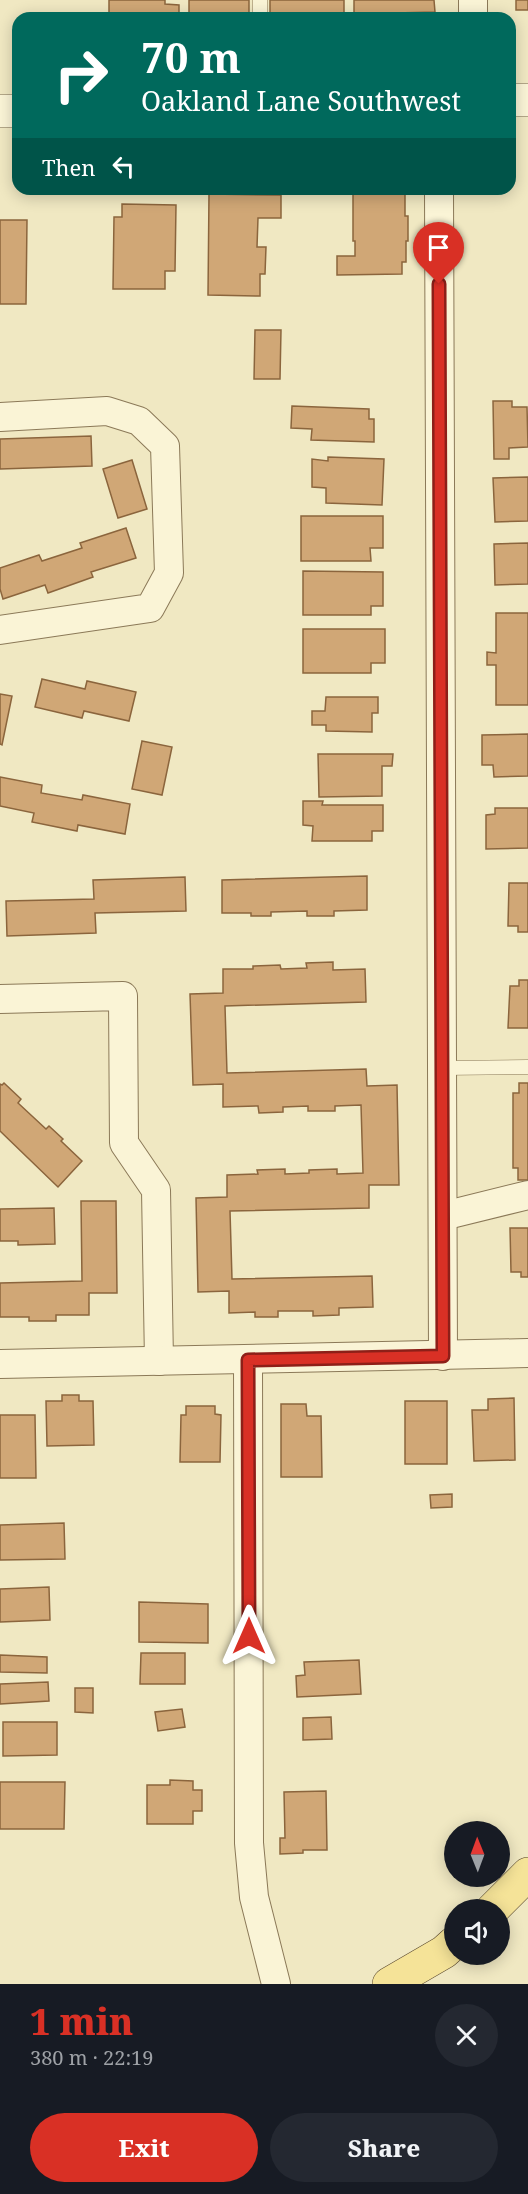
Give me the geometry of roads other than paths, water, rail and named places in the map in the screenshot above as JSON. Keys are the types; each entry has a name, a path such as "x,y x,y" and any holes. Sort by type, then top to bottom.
{"main road":[{"path":"503,1899 528,1874"},
{"path":"389,1984 444,1952"}],"street":[{"path":"439,195 443,1356"},
{"path":"0,417 107,411 139,422 165,446 169,573 150,608 0,630"},
{"path":"0,999 123,996 124,1143 156,1190 159,1361"},
{"path":"442,1216 528,1195"},
{"path":"0,1365 528,1353"},
{"path":"248,1360 249,1843 254,1898 276,1984"}],"lane":[{"path":"442,1068 528,1066"}]}
